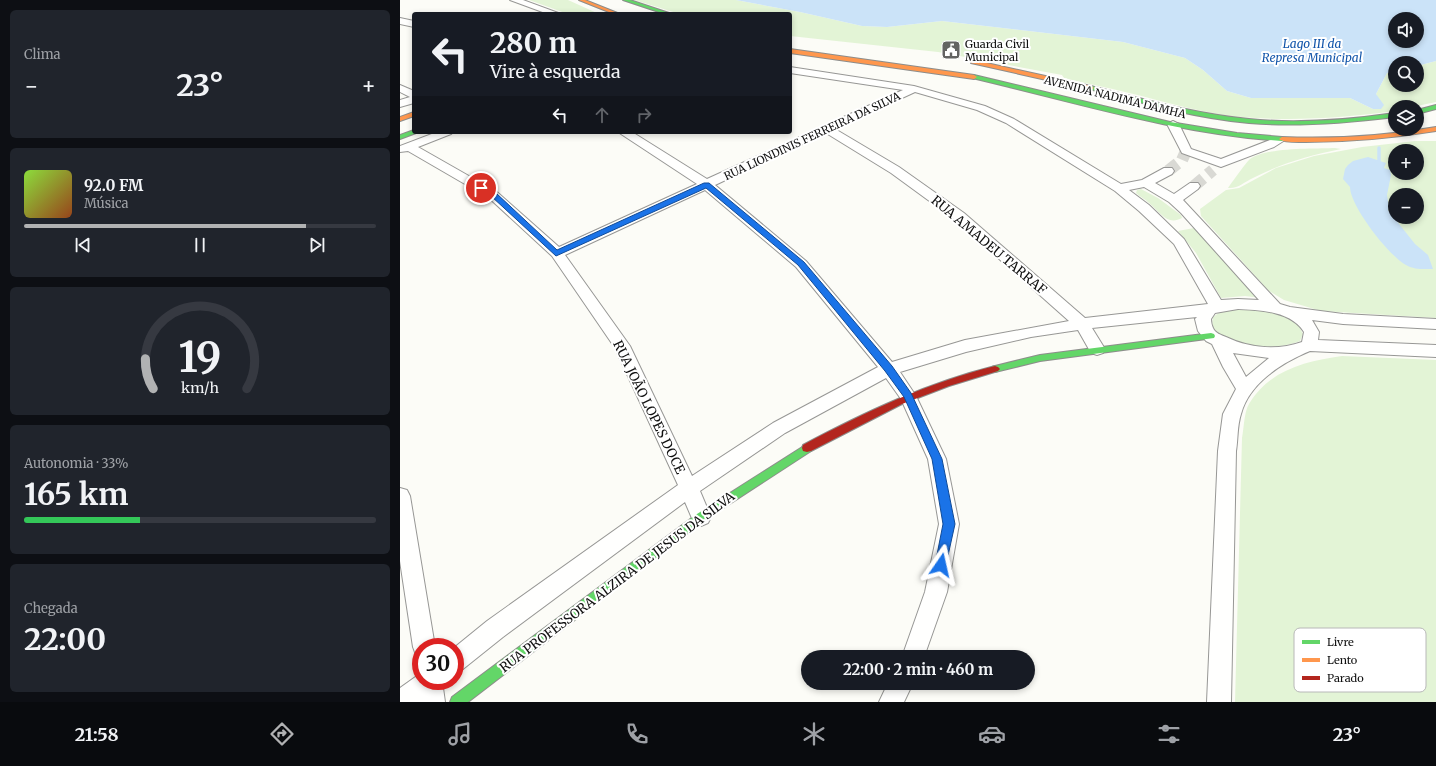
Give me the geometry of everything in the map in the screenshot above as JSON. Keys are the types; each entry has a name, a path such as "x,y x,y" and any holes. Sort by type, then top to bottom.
{"main road":[{"path":"581,0 614,12"},
{"path":"625,0 663,12"},
{"path":"622,12 627,9 644,7"},
{"name":"AVENIDA NADIMA DAMHA","path":"792,51 996,81 1173,124 1279,140 1351,140 1436,129"},
{"name":"AVENIDA NADIMA DAMHA","path":"961,60 1027,72 1182,110 1230,119 1274,122 1328,122 1388,116"},
{"path":"1424,111 1436,108"},
{"path":"1173,124 1168,120 1168,115 1172,111 1182,110"},
{"path":"400,119 412,115"},
{"path":"1274,122 1284,127 1288,132 1286,138 1279,140"},
{"path":"403,145 412,134"},
{"name":"RUA PROFESSORA ALZIRA DE JESUS DA SILVA","path":"457,702 701,517 792,456 852,423 908,396 976,373 1040,358 1097,349 1215,339"}],"street":[{"path":"514,0 551,12"},
{"path":"400,21 412,24"},
{"path":"792,70 914,90 981,108 1010,121 1119,188 1144,208 1179,242 1212,308"},
{"path":"400,88 412,94"},
{"name":"RUA LIONDINIS FERREIRA DA SILVA","path":"556,254 914,90"},
{"path":"400,104 412,100"},
{"path":"1173,124 1186,151 1217,167 1270,146 1279,140"},
{"name":"RUA AMADEU TARRAF","path":"827,129 895,170 959,216 1082,324 1097,349"},
{"path":"403,145 440,134"},
{"path":"627,134 707,185 801,264 888,369 908,396 937,459 949,524 936,592 915,650"},
{"name":"RUA JOÃO LOPES DOCE","path":"403,145 493,195 556,254 622,346 689,488 701,517"},
{"path":"1119,188 1146,183 1168,171"},
{"path":"1146,183 1175,200 1185,208 1196,223 1279,309 1296,315 1308,326 1311,330 1313,339 1301,348 1271,364 1244,388 1232,413 1228,452 1219,702"},
{"path":"1175,200 1194,186"},
{"path":"1165,228 1183,229 1196,223"},
{"path":"464,654 495,629 689,488 779,428 888,369 965,346 1031,332 1082,324 1246,304 1343,318 1436,324"},
{"path":"1212,308 1203,319 1206,331 1215,339 1244,388"},
{"path":"1215,339 1255,352 1275,353 1301,348 1352,346 1436,351"},
{"path":"400,496 423,638"},
{"path":"400,702 417,690"},
{"path":"431,690 432,702"},
{"path":"891,702 897,690"}],"green space":[{"path":"529,0 568,0 595,12 562,12"},
{"path":"634,0 736,0 862,26 887,27 942,21 1123,42 1185,58 1203,70 1227,91 1251,98 1350,98 1373,109 1381,109 1376,94 1387,73 1388,92 1424,92 1424,64 1436,61 1436,102 1424,104 1424,100 1388,100 1388,112 1354,116 1273,119 1232,116 1193,109 1072,80 1064,78 1062,75 938,52 792,36 792,12 673,12"},
{"path":"1415,141 1436,141 1436,318 1321,311 1284,300 1269,291 1201,216 1200,209 1226,190 1239,188 1276,168 1314,156 1362,147 1388,144 1388,180 1424,180 1424,144 1388,144"},
{"path":"1291,149 1341,149 1285,164 1238,186 1228,188 1249,160 1257,155 1267,152"},
{"path":"1141,189 1158,198 1181,215 1182,218 1172,220 1164,217 1136,193 1137,190"},
{"path":"1194,228 1261,298 1245,296 1221,298 1196,253 1178,231"},
{"path":"1236,309 1277,312 1291,318 1297,323 1303,334 1300,341 1290,344 1265,347 1240,344 1229,340 1219,334 1212,326 1213,317 1220,312"},
{"path":"1342,356 1436,360 1436,702 1235,702 1242,438 1246,411 1257,392 1278,375 1302,364"}],"water":[{"name":"Lago III da Represa Municipal","path":"736,0 1436,0 1436,61 1424,64 1424,56 1388,56 1388,73 1376,94 1384,105 1381,109 1373,109 1350,98 1251,98 1227,91 1203,70 1185,58 1123,42 942,21 887,27 862,26"},
{"path":"1368,157 1386,163 1384,168 1388,169 1388,180 1390,180 1387,195 1388,224 1399,224 1415,244 1428,255 1433,269 1413,268 1399,260 1390,252 1363,218 1356,206 1350,187 1343,179 1345,169 1353,161"}],"waterway":[{"path":"1376,164 1379,161 1379,148"}],"tunnel":[{"path":"1168,171 1182,160 1186,151"},
{"path":"1194,186 1213,170"}],"traffic: fast":[{"path":"625,0 664,12"},
{"path":"974,77 1147,120 1215,132 1282,139"},
{"path":"1091,88 1170,108 1249,121 1286,123 1322,122 1388,116"},
{"path":"1424,110 1436,107"},
{"path":"400,137 412,133"},
{"path":"995,369 1040,358 1211,336"},
{"path":"457,702 701,517 807,448"}],"traffic: slow":[{"path":"581,0 613,12"},
{"path":"792,51 974,77"},
{"path":"973,62 1091,88"},
{"path":"400,119 412,115"},
{"path":"1282,139 1321,140 1360,138 1398,135 1436,129"}],"traffic: jam":[{"path":"807,448 875,412 898,402 946,383 995,369"}],"place":[{"name":"Guarda Civil Municipal","path":"951,50"}],"route":[{"path":"481,188 493,195 556,254 707,185 801,264 888,369 908,396 937,459 949,524 941,565"}]}
